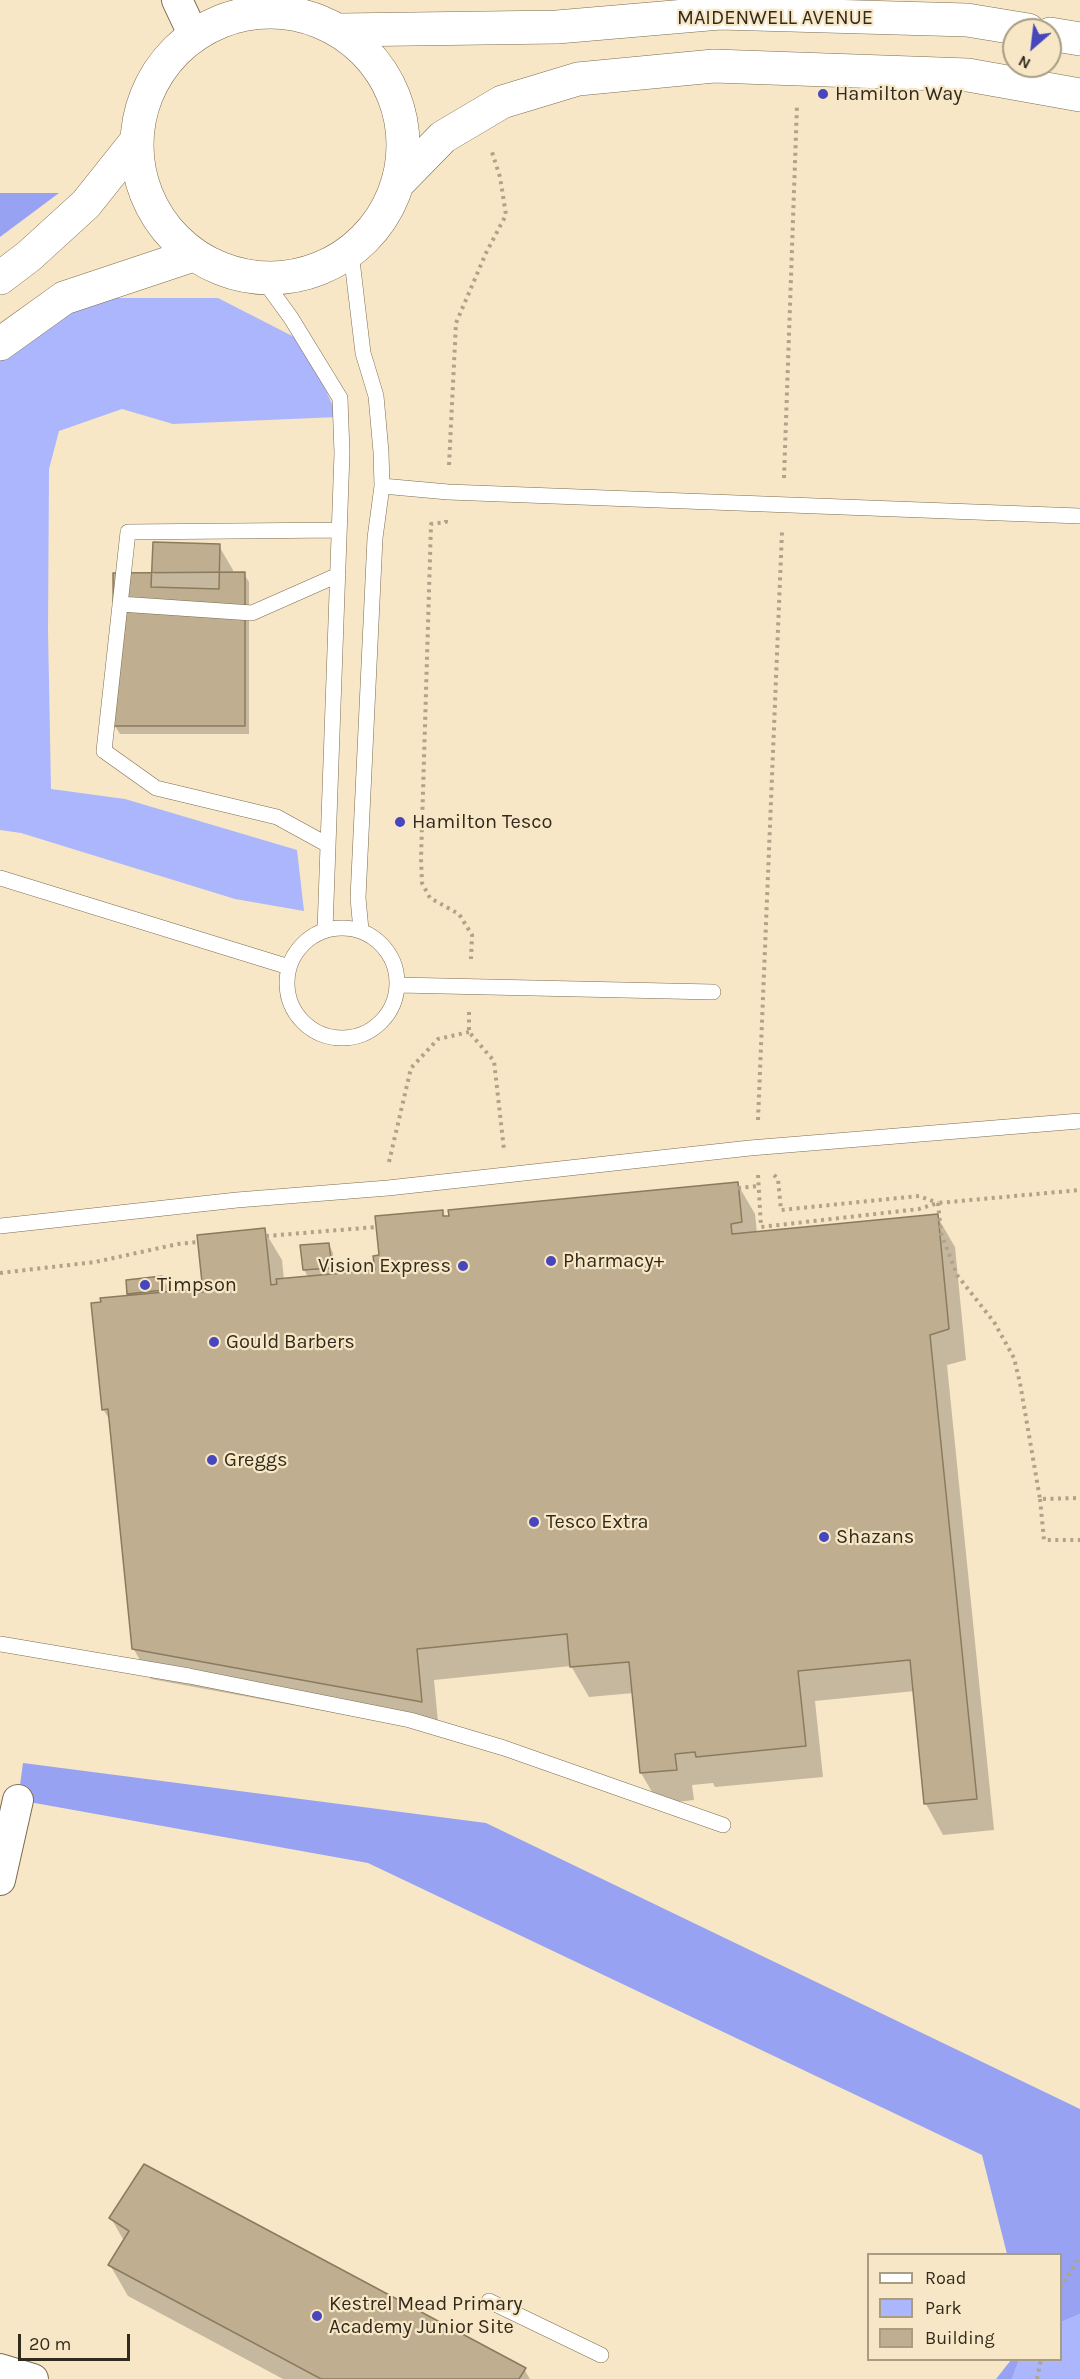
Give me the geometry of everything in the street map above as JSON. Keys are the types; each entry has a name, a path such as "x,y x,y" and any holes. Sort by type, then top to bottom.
{"street":[{"path":"177,0 194,36"},
{"path":"399,182 404,140 398,102 374,60 340,30 307,15 276,10 230,16 194,36 158,69 140,110 133,145 142,188 165,230 193,255 213,266 248,277 262,278 287,277 320,270 351,252 373,231 399,182 443,137 502,102 578,79 714,66 968,75 1080,94"},
{"name":"MAIDENWELL AVENUE","path":"340,30 557,27 720,13 967,20 1002,26"},
{"path":"1062,36 1080,39"},
{"path":"0,278 86,204 133,145"},
{"path":"0,344 64,298 193,255"},
{"path":"0,1880 18,1800"},
{"path":"0,2369 33,2379"}],"lane":[{"path":"351,252 363,354 376,396 382,486 375,538 358,898 361,930"},
{"path":"262,278 291,318 340,398 342,453 325,930"},
{"path":"382,486 448,492 1080,516"},
{"path":"328,845 277,817 156,788 104,751 128,532 339,530"},
{"path":"120,604 252,613 338,575"},
{"path":"0,878 289,967"},
{"path":"343,927 361,930 377,940 390,954 397,970 398,985 394,1007 383,1022 368,1033 350,1039 332,1038 314,1031 300,1019 290,1004 287,985 289,967 297,951 309,938 325,930 343,927"},
{"path":"398,985 713,992"},
{"path":"0,1226 226,1201 388,1188 757,1147 1080,1121"},
{"path":"0,1644 189,1676 410,1720 504,1748 723,1825"},
{"path":"489,2301 601,2355"}],"path":[{"path":"797,98 757,1147 761,1227 919,1209 938,1203 1080,1190"},
{"path":"479,116 500,177 506,215 486,253 456,323 446,522 431,524 421,859 422,883 430,898 459,914 472,934 469,1032 494,1061 504,1151"},
{"path":"388,1188 387,1169 411,1068 438,1039 469,1032"},
{"path":"738,1188 758,1186"},
{"path":"938,1203 941,1233 957,1275 994,1322 1014,1358 1040,1499 1044,1540 1080,1540"},
{"path":"266,1236 376,1227"},
{"path":"0,1273 95,1262 178,1244 198,1242"},
{"path":"1040,1499 1080,1498"},
{"path":"1062,2285 1080,2256"},
{"path":"1037,2379 1041,2361"}],"green space":[{"path":"64,298 218,298 304,342 338,417 173,424 122,409 59,431 49,469 48,630 51,789 125,799 297,850 304,911 235,899 21,833 0,830 0,347"},
{"path":"1080,2314 1080,2379 1012,2379 1019,2361 1062,2361 1062,2322"}],"shaded area":[{"path":"0,193 59,193 0,237"},
{"path":"23,1763 486,1823 1080,2109 1080,2314 1062,2322 1062,2253 1007,2253 982,2155 368,1863 18,1800"},
{"path":"1010,2361 1019,2361 1012,2379 996,2379"}],"building":[{"path":"153,542 220,544 219,589 151,587"},
{"path":"245,572 245,726 114,726 113,573"},
{"name":"Tesco Extra","path":"738,1182 742,1222 731,1224 732,1234 938,1214 949,1329 930,1335 977,1799 924,1804 910,1660 798,1671 806,1746 696,1757 695,1752 675,1754 677,1770 640,1773 629,1662 570,1667 567,1634 417,1649 422,1702 132,1649 108,1409 102,1410 91,1303 101,1302 100,1298 197,1289 198,1292 203,1292 197,1235 265,1228 271,1285 277,1284 276,1279 375,1270 373,1256 379,1255 375,1216 443,1210 443,1216 449,1216 448,1210"},
{"path":"329,1243 332,1268 303,1270 300,1245"},
{"name":"Timpson","path":"162,1276 164,1290 127,1294 126,1280"},
{"name":"Kestrel Mead Primary Academy Junior Site","path":"144,2164 526,2368 519,2379 321,2379 108,2265 129,2231 109,2218"}],"place":[{"name":"Hamilton Way","path":"823,94"},
{"name":"Hamilton Tesco","path":"400,822"},
{"name":"Pharmacy+","path":"551,1261"},
{"name":"Vision Express","path":"463,1266"},
{"name":"Timpson","path":"145,1285"},
{"name":"Gould Barbers","path":"214,1342"},
{"name":"Greggs","path":"212,1460"},
{"name":"Tesco Extra","path":"534,1522"},
{"name":"Shazans","path":"824,1537"},
{"name":"Kestrel Mead Primary Academy Junior Site","path":"317,2316"}]}
